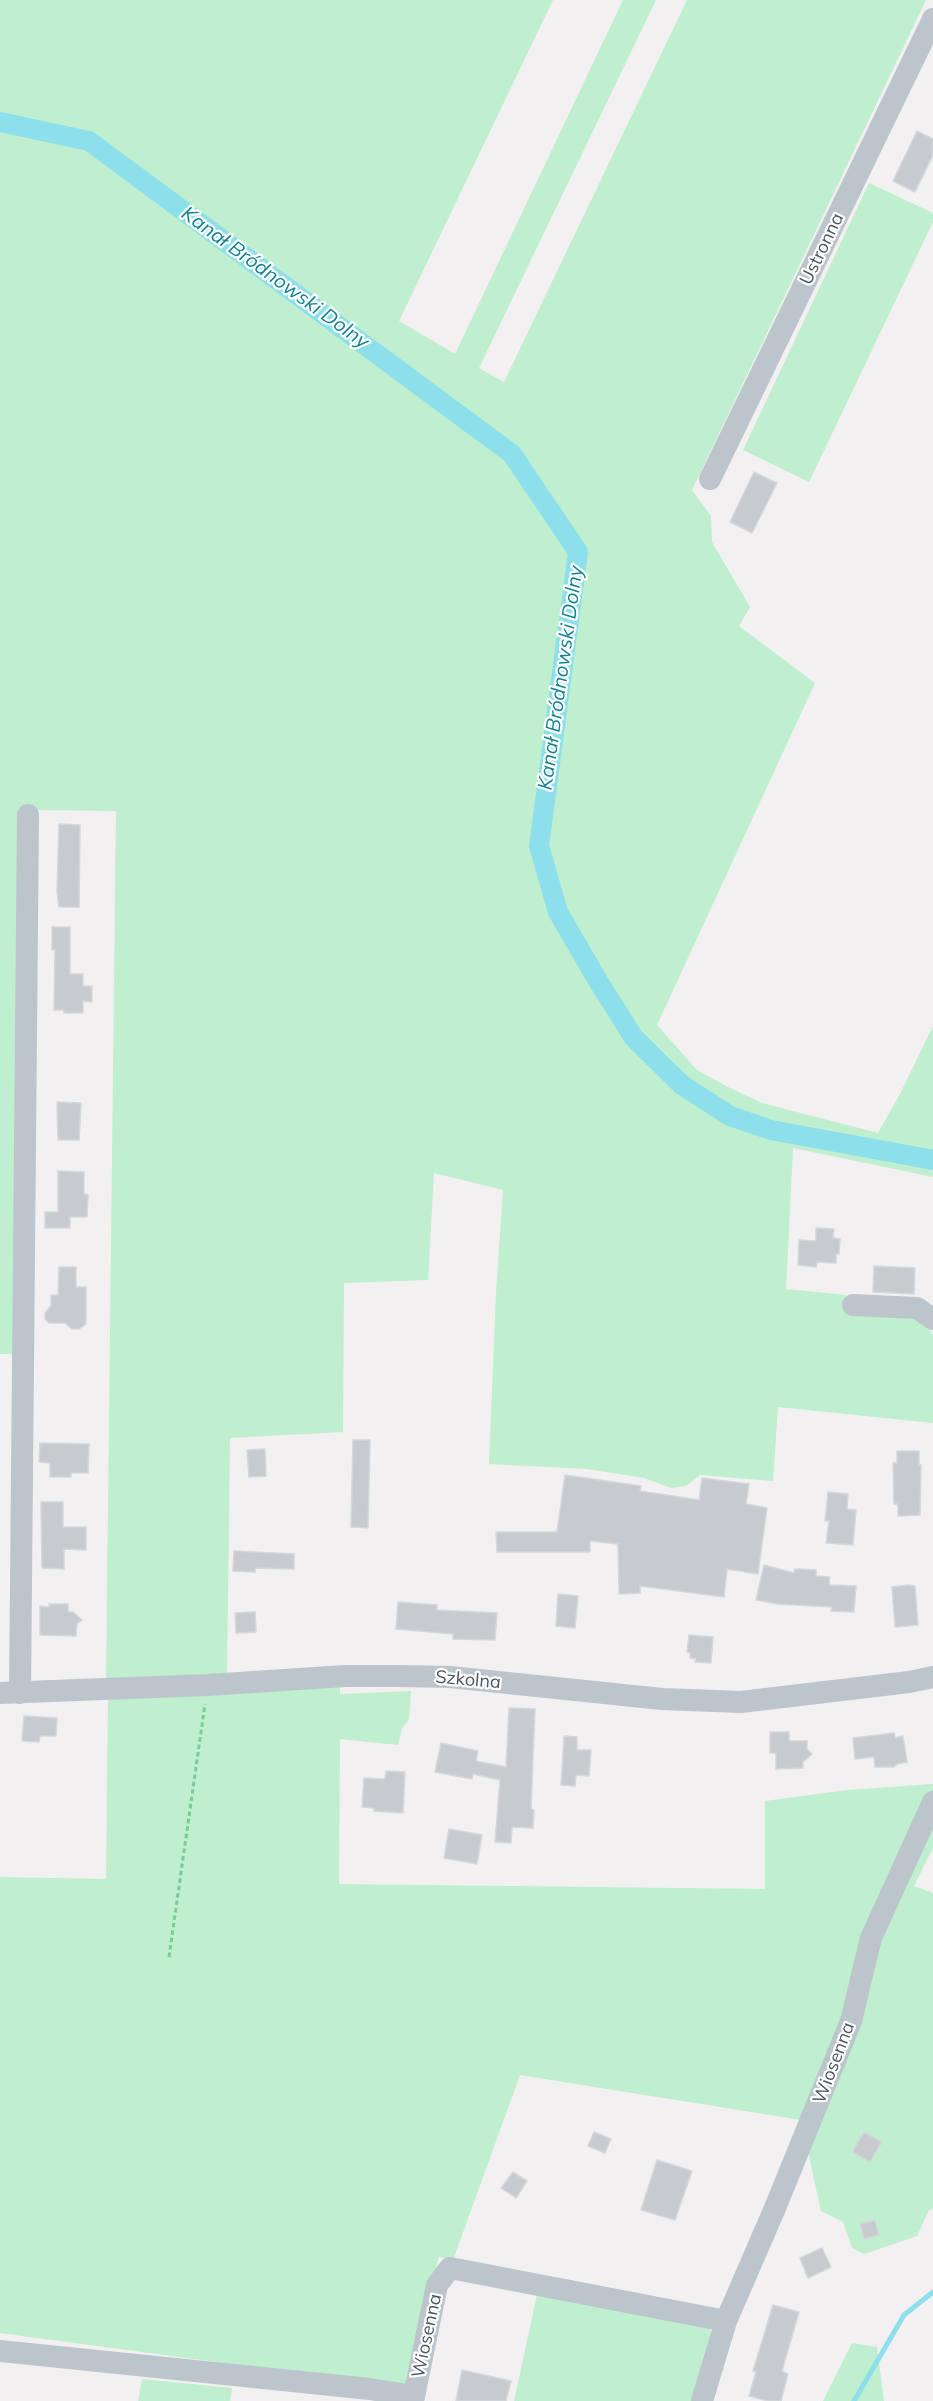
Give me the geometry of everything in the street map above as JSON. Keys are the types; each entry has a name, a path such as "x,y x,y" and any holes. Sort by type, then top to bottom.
{"street":[{"name":"Ustronna","path":"710,479 933,19"},
{"path":"10,1693 28,815"},
{"path":"853,1305 917,1308 933,1320"},
{"name":"Szkolna","path":"10,1693 208,1685 345,1676 450,1677 662,1699 741,1701 909,1682 933,1677"},
{"name":"Wiosenna","path":"702,2401 726,2321 848,2030 870,1938 933,1802"},
{"name":"Wiosenna","path":"414,2399 437,2285 450,2268 726,2321"},
{"path":"0,2351 370,2389 414,2399"}],"path":[{"path":"169,1957 208,1685"}],"green space":[{"path":"0,0 553,0 399,321 455,354 623,0 656,0 479,368 504,382 687,0 926,0 692,490 711,516 712,542 750,607 739,626 815,683 657,1025 697,1070 728,1087 762,1103 878,1133 933,1026 933,1177 793,1148 786,1289 846,1295 843,1309 914,1315 928,1325 933,1336 933,1423 778,1407 773,1481 700,1475 686,1486 671,1488 644,1478 587,1469 489,1464 503,1190 434,1173 428,1280 344,1283 343,1432 230,1438 227,1676 106,1681 116,811 22,810 15,1354 0,1354"},
{"path":"869,183 933,213 933,222 809,482 743,450"},
{"path":"340,1686 340,1694 411,1691 409,1719 402,1729 398,1745 340,1739 339,1884 765,1889 765,1801 848,1790 933,1784 933,1848 914,1886 933,1893 933,2209 929,2210 917,2236 864,2254 852,2248 843,2222 821,2211 801,2120 520,2075 453,2260 439,2257 431,2284 411,2388 0,2333 0,1877 106,1879 108,1698"},
{"path":"537,2295 708,2327 713,2334 693,2401 514,2401"},
{"path":"852,2343 877,2347 884,2401 823,2401"},
{"path":"142,2379 232,2388 230,2401 138,2401"}],"building":[{"path":"917,131 933,139 933,155 915,192 893,181"},
{"path":"754,472 777,483 752,533 730,522"},
{"path":"59,824 80,825 79,907 59,907 57,892"},
{"path":"52,927 70,927 70,974 83,974 83,986 92,986 92,1002 83,1001 83,1013 64,1013 64,1010 54,1010 55,950 52,950"},
{"path":"57,1102 81,1103 79,1140 58,1140"},
{"path":"58,1171 84,1172 84,1194 88,1195 87,1217 70,1217 70,1228 45,1228 45,1212 58,1212"},
{"path":"816,1228 834,1229 833,1238 840,1239 836,1263 817,1262 816,1267 798,1265 799,1240 816,1241"},
{"path":"874,1266 915,1268 914,1294 873,1292"},
{"path":"59,1267 76,1267 76,1287 86,1287 86,1324 79,1329 72,1329 65,1323 49,1323 45,1319 45,1313 51,1306 51,1295 58,1295"},
{"path":"353,1440 370,1440 368,1528 351,1527"},
{"path":"40,1443 89,1444 88,1473 71,1473 71,1477 50,1477 50,1463 39,1462"},
{"path":"265,1449 266,1476 249,1477 247,1450"},
{"path":"897,1451 919,1451 920,1515 898,1516 898,1504 894,1504 893,1463 897,1463"},
{"path":"565,1475 641,1486 640,1491 699,1500 702,1478 749,1484 746,1504 767,1508 758,1574 727,1569 724,1597 640,1586 640,1593 619,1594 618,1544 590,1541 590,1552 497,1552 496,1532 557,1532"},
{"path":"828,1492 848,1494 847,1509 856,1510 853,1545 826,1543 829,1521 825,1521"},
{"path":"41,1502 63,1502 63,1527 86,1527 86,1550 64,1549 64,1569 42,1568"},
{"path":"234,1551 294,1554 294,1569 255,1568 255,1572 233,1571"},
{"path":"764,1565 794,1573 795,1569 816,1570 816,1576 830,1577 829,1585 856,1586 854,1612 831,1611 832,1607 777,1604 756,1600"},
{"path":"915,1586 918,1625 895,1627 892,1587"},
{"path":"558,1594 578,1596 575,1628 556,1626"},
{"path":"398,1602 437,1605 437,1610 497,1613 495,1640 453,1639 453,1634 396,1629"},
{"path":"49,1604 68,1604 68,1612 73,1612 82,1620 77,1624 76,1636 40,1635 40,1606 50,1607"},
{"path":"255,1612 256,1632 236,1633 235,1613"},
{"path":"689,1635 713,1637 711,1663 695,1662 696,1659 690,1658 690,1653 687,1652"},
{"path":"509,1708 535,1709 531,1809 534,1810 533,1828 512,1827 511,1843 495,1842 500,1780 473,1774 472,1779 435,1772 441,1743 478,1751 476,1761 506,1767"},
{"path":"24,1716 57,1718 56,1736 40,1736 39,1742 22,1741"},
{"path":"770,1732 789,1732 789,1741 807,1741 807,1749 812,1754 803,1762 803,1768 776,1769 776,1753 770,1753"},
{"path":"894,1733 895,1738 903,1736 907,1762 894,1767 875,1767 874,1757 855,1759 853,1738"},
{"path":"564,1736 577,1737 577,1750 591,1750 589,1776 576,1775 575,1786 561,1785"},
{"path":"386,1771 405,1772 403,1813 374,1811 374,1808 362,1807 364,1778 385,1779"},
{"path":"449,1829 482,1835 477,1864 444,1858"},
{"path":"594,2132 611,2139 605,2153 588,2146"},
{"path":"864,2132 882,2142 870,2162 852,2152"},
{"path":"657,2160 692,2171 675,2220 641,2210"},
{"path":"513,2172 527,2181 516,2198 501,2188"},
{"path":"875,2220 879,2235 864,2239 860,2224"},
{"path":"822,2248 831,2267 808,2278 800,2258"},
{"path":"773,2305 799,2312 782,2371 788,2374 781,2401 768,2401 749,2396 756,2372 753,2371"},
{"path":"462,2370 511,2381 506,2401 456,2401"}],"waterway":[{"name":"Kanał Bródnowski Dolny","path":"0,122 89,141 512,454 578,552 539,846 558,912 598,981 634,1038 682,1085 730,1116 771,1130 933,1160"},
{"path":"854,2401 904,2315 933,2292"}]}
